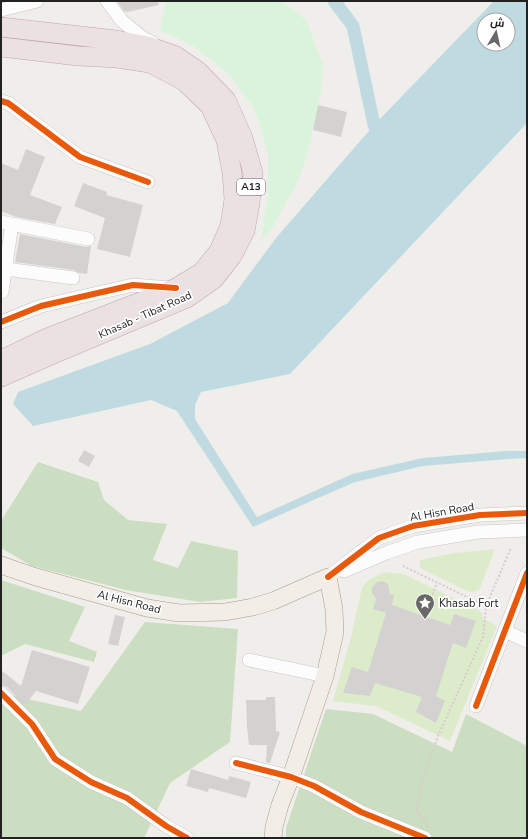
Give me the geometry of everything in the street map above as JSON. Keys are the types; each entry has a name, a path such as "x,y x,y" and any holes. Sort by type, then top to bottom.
{"highway":[{"name":"Khasab - Tibat Road","path":"1,27 116,40 148,46 176,56 198,71 226,100 244,138 253,173 245,231 232,256 214,279 187,298 1,377"},
{"name":"Khasab - Tibat Road","path":"1,47 78,56 117,58 150,63 184,81 210,106 226,140 232,173 234,199 230,226 219,251 202,272 176,288 47,338 1,360"}],"main road":[{"name":"Al Hisn Road","path":"1,564 36,577 147,608 180,613 225,612 252,607 273,601 328,577"},
{"path":"273,838 274,827 280,805 325,676 335,632 334,609 328,577"}],"street":[{"path":"1,10 37,1"},
{"path":"107,1 122,21 143,38 176,56"},
{"path":"1,56 38,51"},
{"path":"1,101 8,103 80,157 148,182"},
{"path":"1,292 6,268 7,223 88,239"},
{"path":"6,268 73,278"},
{"path":"1,322 41,306 133,285 176,288"},
{"path":"413,526 482,510 520,507 527,504"},
{"name":"Al Hisn Road","path":"328,577 379,538 413,526 480,515 527,513"},
{"name":"Al Hisn Road","path":"328,577 386,553 418,542 478,532 527,530"},
{"path":"476,706 527,574"},
{"path":"505,631 527,641"},
{"path":"249,660 325,676"},
{"path":"1,693 32,724 55,759 91,782 127,798 166,826 187,838"},
{"path":"236,763 291,777 314,786 361,812 427,832"}],"path":[{"path":"427,832 416,810 422,782 438,736 483,637 486,606 511,548"},
{"path":"403,566 486,606"},
{"path":"425,613 437,583"}],"green space":[{"path":"166,1 281,1 306,20 323,65 321,91 305,162 296,185 271,230 258,243 262,235 268,195 268,155 260,125 253,107 233,79 225,71 193,46 172,35 160,31"},
{"path":"38,462 98,482 104,500 128,520 167,524 153,560 178,568 191,541 238,551 237,598 200,602 126,590 32,566 1,548 1,521"},
{"path":"495,549 480,588 474,592 469,592 422,569 420,565 420,560 454,553"},
{"path":"385,572 404,574 478,610 482,613 482,618 497,626 450,741 376,706 333,701 352,633 362,587 368,581"},
{"path":"1,580 85,607 69,641 97,652 94,662 25,644 1,656"},
{"path":"145,622 238,629 230,742 170,783 144,838 1,838 1,693 81,711"},
{"path":"326,709 373,714 452,752 466,714 527,746 527,838 286,838 286,828"}],"water":[{"path":"494,1 527,1 527,123 290,374 201,392 195,405 195,419 257,517 352,474 423,458 506,451 527,451 527,458 423,466 355,482 253,527 177,411 151,400 33,426 13,404 18,392 150,344 228,303 276,238 374,125 476,20 476,52 516,52 516,12 483,12"}],"building":[{"path":"117,1 158,1 159,5 127,12 124,11"},
{"path":"318,105 347,112 341,137 313,130"},
{"path":"26,149 45,157 30,195 62,207 55,224 16,217 1,211 1,163 18,170"},
{"path":"83,183 107,192 106,195 143,205 130,257 97,249 105,218 74,206"},
{"path":"20,234 86,247 91,246 87,274 79,273 74,270 15,262"},
{"path":"84,450 95,456 89,467 78,461"},
{"path":"382,581 388,584 390,594 394,595 392,605 450,625 454,614 476,621 466,648 453,643 436,696 445,701 436,723 416,712 422,697 375,683 370,696 343,693 352,667 368,672 386,613 373,609 376,599 372,592 372,587 377,582"},
{"path":"115,615 125,617 118,646 108,644"},
{"path":"32,650 90,667 78,704 36,691 25,705 7,687 1,685 1,670 21,686"},
{"path":"266,697 275,697 276,731 280,732 270,763 266,762 267,745 249,745 247,727 246,700 266,700"},
{"path":"191,769 228,780 229,776 251,782 246,798 209,788 208,792 186,786"}],"waterway":[{"path":"334,1 353,26 374,125"}],"cycle path":[{"path":"1,101 8,103 80,157 148,182"},
{"path":"1,322 41,306 133,285 176,288"},
{"path":"328,577 379,538 413,526 480,515 527,513"},
{"path":"476,706 527,573"},
{"path":"1,693 32,724 55,759 91,782 127,798 166,826 187,838"},
{"path":"236,763 291,777 314,786 361,812 425,838"}],"place":[{"name":"Khasab Fort","path":"425,620"}]}
